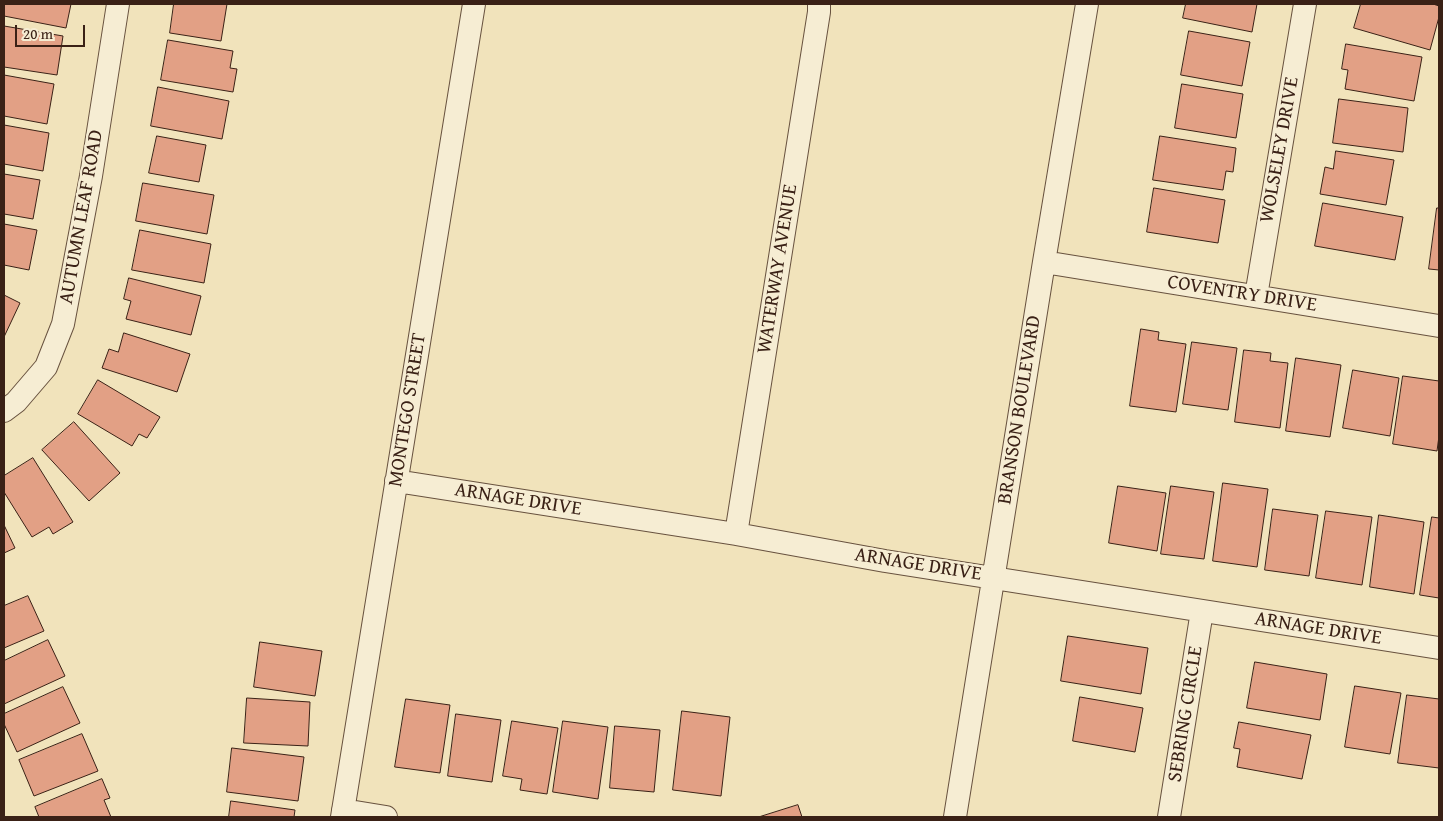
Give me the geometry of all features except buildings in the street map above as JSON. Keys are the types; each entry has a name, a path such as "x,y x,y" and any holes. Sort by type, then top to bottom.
{"street":[{"name":"AUTUMN LEAF ROAD","path":"4,411 16,402 46,366 63,324 91,176 118,4"},
{"name":"MONTEGO STREET","path":"342,814 474,4"},
{"name":"WATERWAY AVENUE","path":"736,534 817,22 818,4"},
{"name":"BRANSON BOULEVARD","path":"955,817 1087,4"},
{"name":"WOLSELEY DRIVE","path":"1256,296 1305,4"},
{"name":"COVENTRY DRIVE","path":"1044,262 1439,326"},
{"name":"ARNAGE DRIVE","path":"396,481 736,534 886,561 1439,648"},
{"name":"SEBRING CIRCLE","path":"1169,817 1202,611"},
{"path":"342,814 386,817"}]}
